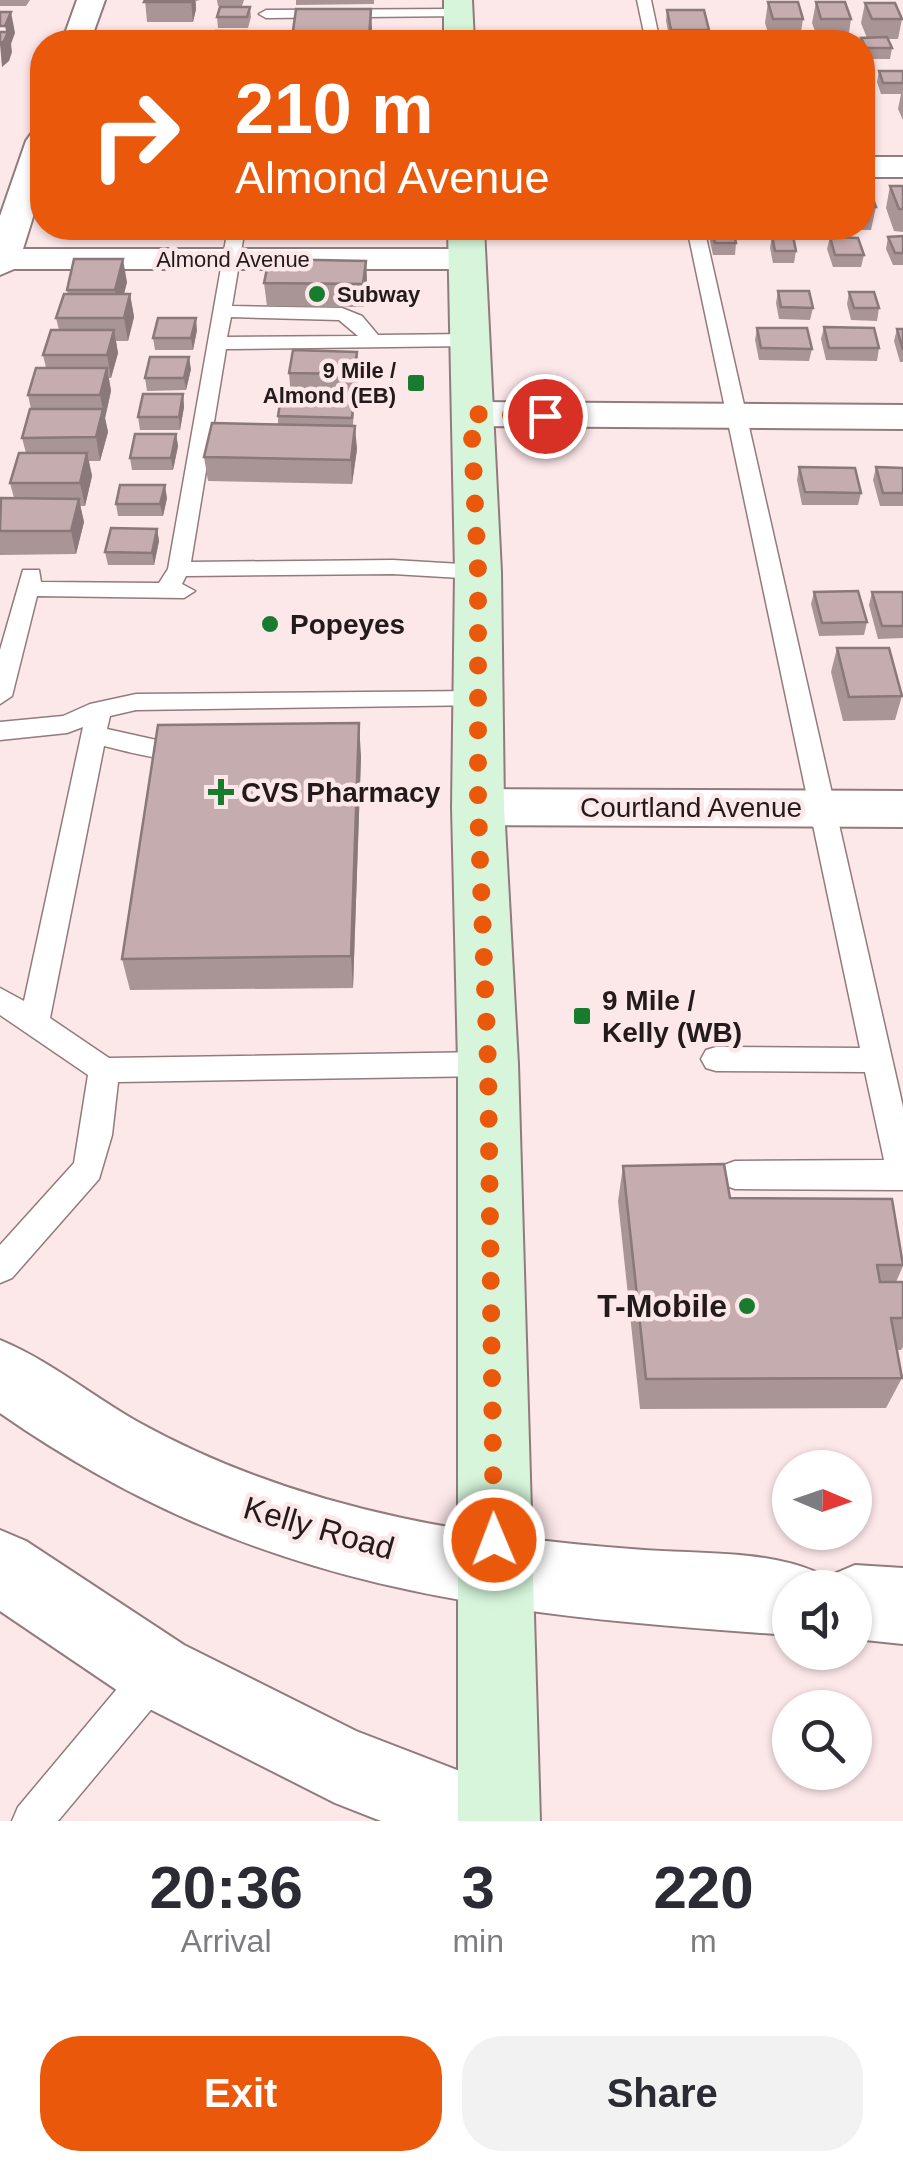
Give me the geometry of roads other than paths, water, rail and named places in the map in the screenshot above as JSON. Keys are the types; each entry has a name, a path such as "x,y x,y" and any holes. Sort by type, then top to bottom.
{"main road":[{"path":"466,243 478,572 478,808 488,1064 499,1821"}],"street":[{"path":"80,30 91,0"},
{"path":"875,166 903,167"},
{"path":"1,261 30,176"},
{"name":"Almond Avenue","path":"1,261 234,243 466,243"},
{"path":"471,414 903,418"},
{"name":"Courtland Avenue","path":"478,808 903,809"},
{"name":"Kelly Road","path":"0,1373 70,1422 182,1483 338,1538 495,1572 772,1596"},
{"path":"1,1576 157,1672 335,1762 485,1821"},
{"path":"872,1603 903,1606"}],"lane":[{"path":"644,0 651,30"},
{"path":"266,14 458,18"},
{"path":"698,240 903,1175 735,1175"},
{"path":"177,584 234,243"},
{"path":"223,311 342,314 355,320 370,339"},
{"path":"218,343 469,340"},
{"path":"0,696 29,581 177,584 393,566 478,572"},
{"path":"316,723 342,698"},
{"path":"96,723 136,702 478,699"},
{"path":"34,1023 96,723"},
{"path":"0,730 96,723 161,750 216,748"},
{"path":"0,1000 104,1070 488,1064"},
{"path":"716,1059 877,1060"},
{"path":"0,1268 88,1169 97,1135 104,1070"},
{"path":"32,1821 157,1672"}],"place":[{"name":"Subway","path":"317,294"},
{"name":"9 Mile / Almond (EB)","path":"416,383"},
{"name":"Popeyes","path":"270,624"},
{"name":"CVS Pharmacy","path":"221,792"},
{"name":"9 Mile / Kelly (WB)","path":"582,1016"},
{"name":"T-Mobile","path":"747,1306"}]}
